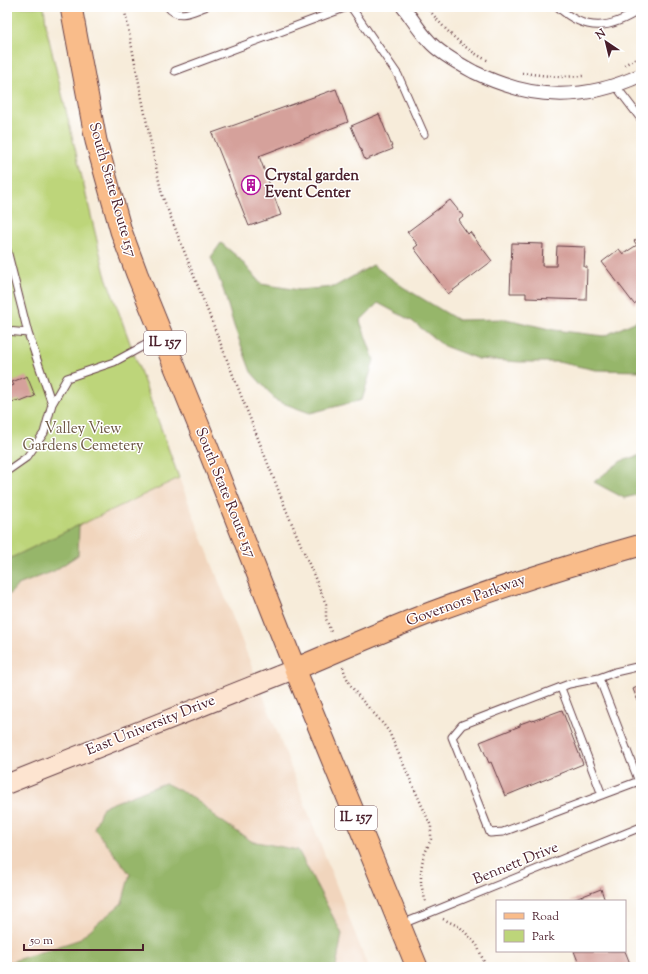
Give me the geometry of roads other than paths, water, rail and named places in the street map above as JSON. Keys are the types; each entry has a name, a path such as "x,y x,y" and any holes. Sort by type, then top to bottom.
{"main road":[{"name":"South State Route 157","path":"72,7 96,141 121,232 295,669 417,967"},
{"name":"Governors Parkway","path":"295,669 429,613 505,586 641,545"},
{"name":"East University Drive","path":"7,784 295,669"}],"street":[{"path":"404,7 429,42 461,65 494,82 528,92 557,94 596,90 615,85 641,75"}],"lane":[{"path":"168,7 171,10 182,14 205,7"},
{"path":"175,72 347,7"},
{"path":"351,7 398,75 424,134"},
{"path":"558,7 580,22 592,25 607,25 641,9"},
{"path":"615,85 641,119"},
{"path":"7,250 10,268 28,333 52,404"},
{"path":"7,331 28,333"},
{"path":"7,471 27,457 44,433 52,404 67,378 114,362 162,336"},
{"path":"599,678 638,773 640,784 602,795 502,832 490,833 452,737 462,725 569,684 599,678 615,672 641,666"},
{"path":"561,688 602,795"},
{"name":"Bennett Drive","path":"400,925 641,827"}],"place":[{"name":"Crystal garden Event Center","path":"251,185"}],"park label":[{"name":"Valley View Gardens Cemetery","path":"83,438"}]}
